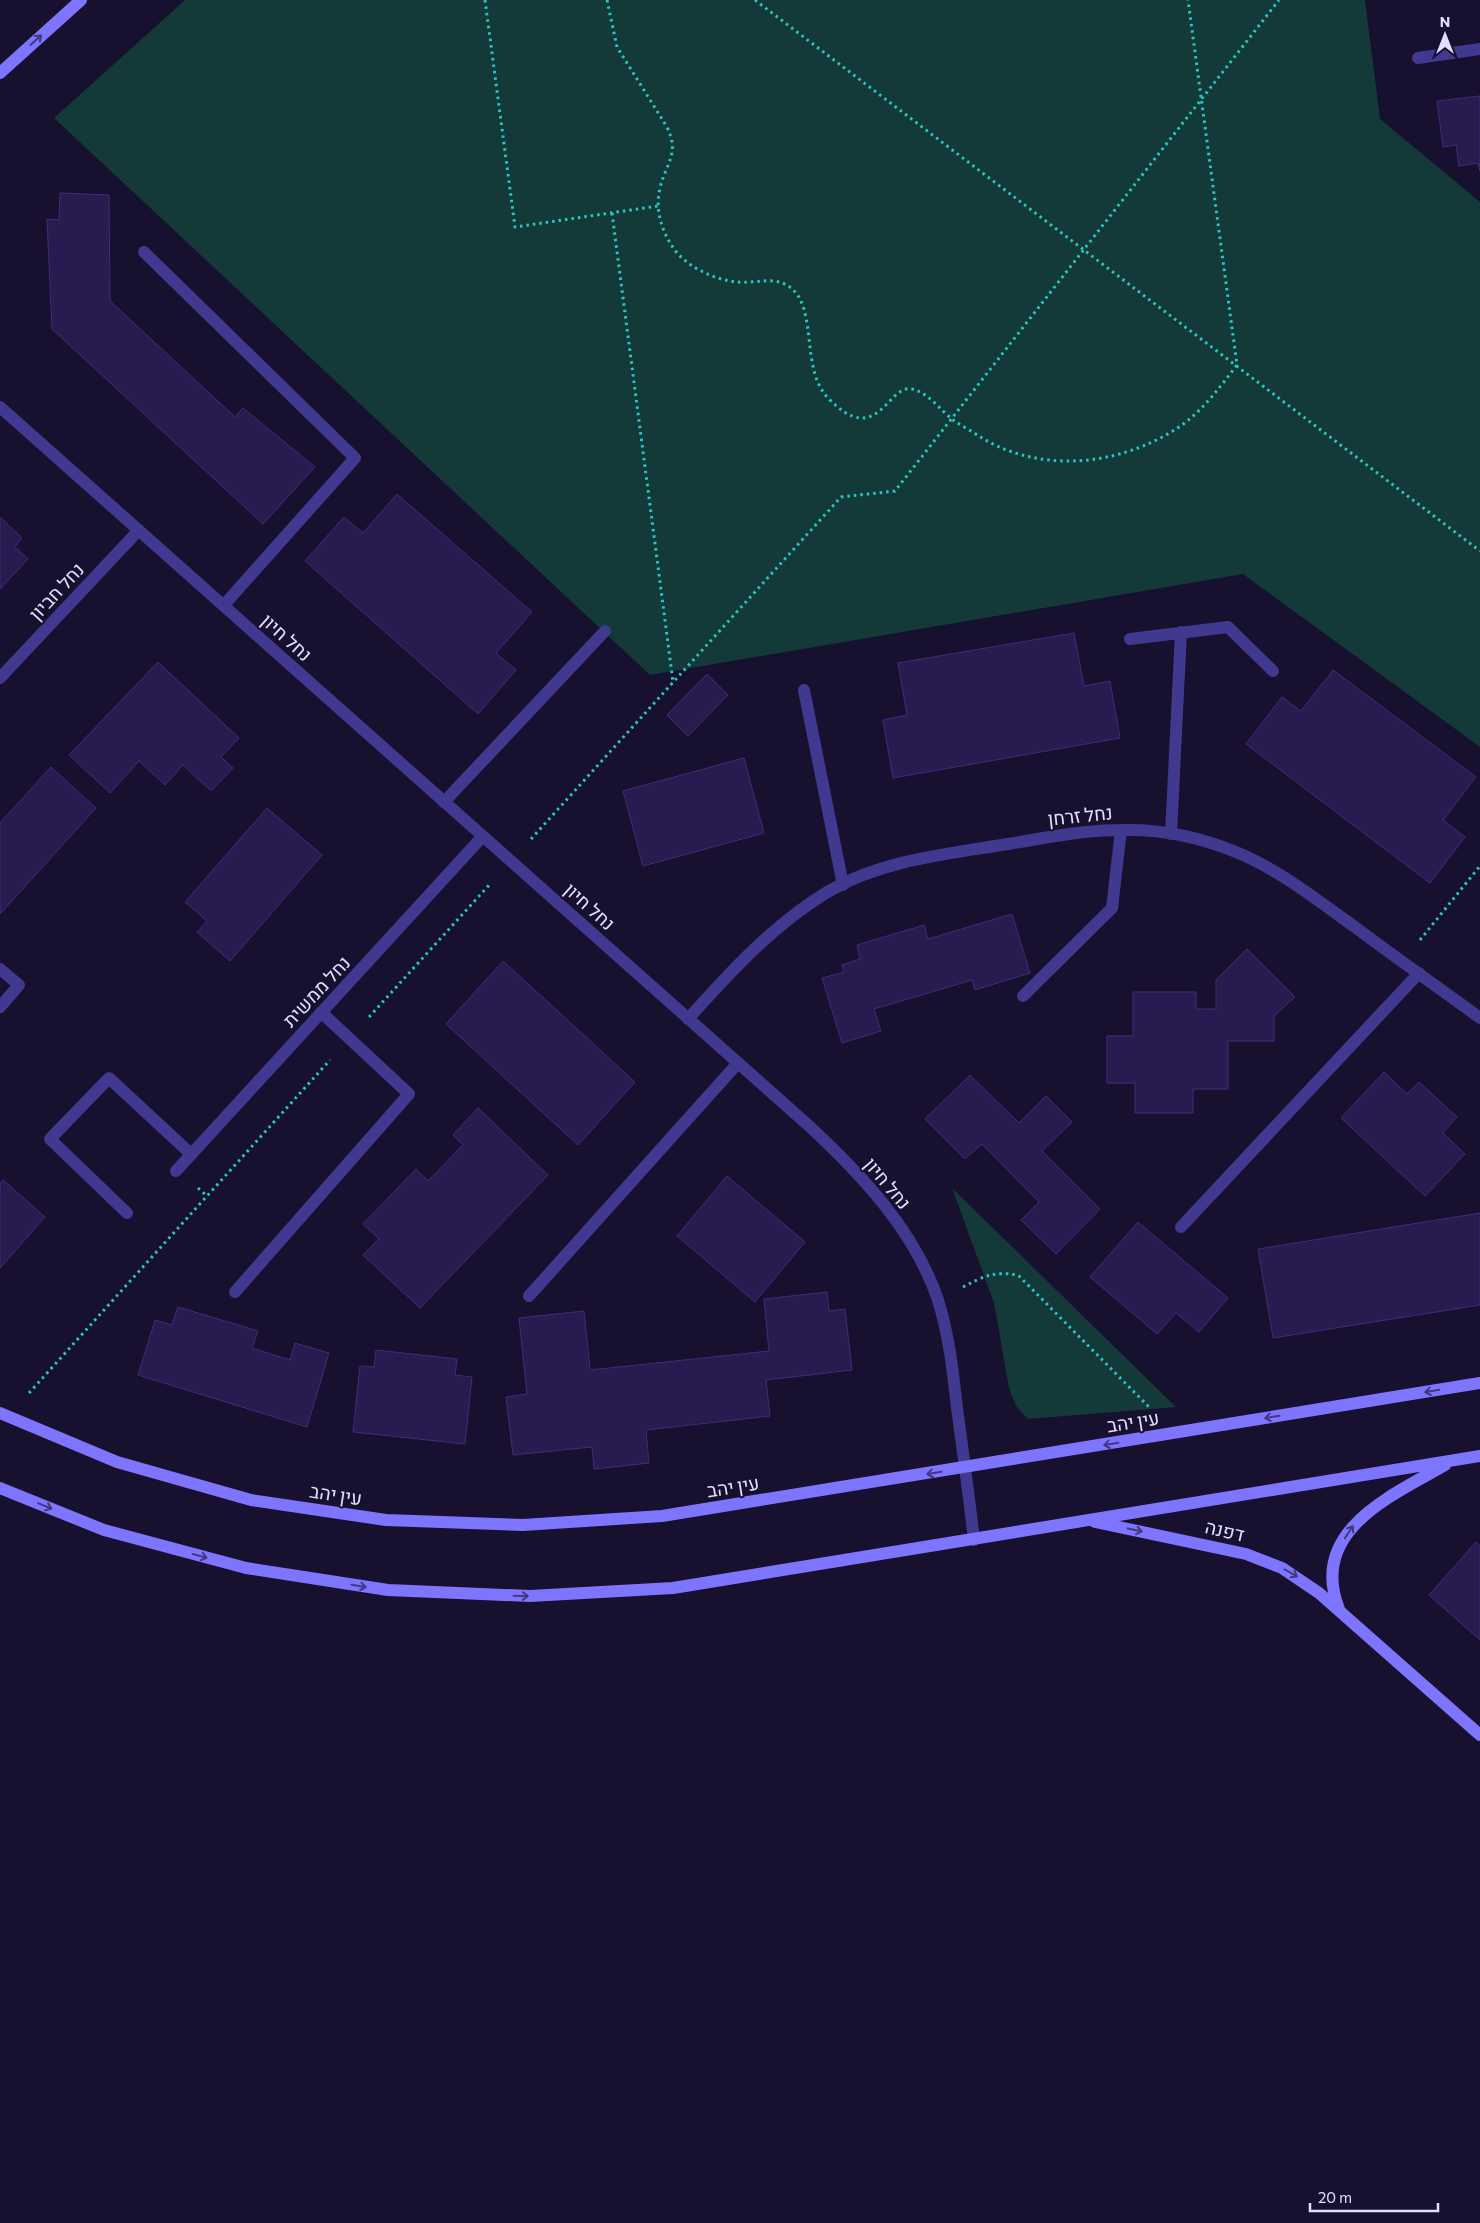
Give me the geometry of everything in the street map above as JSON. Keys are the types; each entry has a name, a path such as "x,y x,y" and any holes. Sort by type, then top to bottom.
{"street":[{"path":"0,73 81,0"},
{"path":"1418,58 1480,49"},
{"path":"144,252 355,458 224,605"},
{"name":"נחל חיון","path":"0,407 826,1142 875,1193 913,1247 938,1300 951,1359 974,1540"},
{"name":"נחל חביון","path":"1,675 139,530"},
{"path":"1130,639 1228,627 1273,671"},
{"path":"444,802 605,631"},
{"path":"1171,834 1181,632"},
{"path":"804,690 843,885"},
{"path":"1023,996 1112,908 1121,830"},
{"name":"נחל זרחן","path":"688,1019 739,963 772,933 808,905 843,885 888,866 920,858 1064,835 1121,830 1171,834 1193,838 1235,852 1289,880 1480,1018"},
{"name":"נחל ממשית","path":"176,1171 483,836"},
{"path":"0,969 19,985 0,1007"},
{"path":"1181,1227 1419,973"},
{"path":"235,1292 409,1094 321,1012"},
{"path":"529,1296 738,1063"},
{"path":"127,1212 50,1139 109,1078 191,1154"},
{"name":"עין יהב","path":"4,1415 117,1462 251,1500 386,1520 523,1525 662,1516 1480,1383"},
{"path":"0,1488 104,1530 246,1568 388,1590 530,1596 673,1588 1480,1456"},
{"path":"1340,1612 1335,1599 1333,1573 1340,1546 1356,1522 1378,1503 1452,1461"},
{"name":"דפנה","path":"1087,1520 1208,1545 1265,1560 1301,1579 1480,1735"}],"path":[{"path":"485,0 515,227 658,206"},
{"path":"607,0 617,47 667,127 673,144 668,169 660,187 658,206 660,222 676,252 703,272 736,282 779,281 796,292 805,315 810,354 821,388 840,409 858,417 870,416 882,411 899,392 908,389 926,396 951,418 985,440 1018,453 1060,460 1086,461 1119,455 1152,443 1183,424 1212,398 1237,365 1188,0"},
{"path":"755,0 1480,551"},
{"path":"4,1415 350,1038 841,497 895,491 1279,0"},
{"path":"612,213 673,682"},
{"path":"1402,962 1480,866"},
{"path":"938,1300 985,1276 1003,1273 1018,1276 1175,1433"}],"green space":[{"path":"185,0 1365,0 1380,119 1480,202 1480,747 1243,574 650,675 54,118"},
{"path":"952,1188 1176,1407 1028,1419 1016,1406 1009,1388 994,1303"}],"building":[{"path":"1480,96 1480,171 1478,163 1459,166 1456,145 1443,147 1437,101"},
{"path":"60,193 109,195 110,301 235,417 243,408 315,467 263,524 52,329 47,219 59,220"},
{"path":"397,494 532,612 496,653 516,670 478,714 305,561 344,517 363,533"},
{"path":"0,517 22,538 15,547 28,559 0,589"},
{"path":"1074,633 1084,686 1110,681 1120,738 893,778 883,720 907,715 898,663"},
{"path":"158,662 239,738 221,757 233,768 211,791 183,765 165,785 139,761 110,793 69,755"},
{"path":"1333,670 1476,777 1443,820 1465,837 1430,883 1246,744 1282,697 1301,711"},
{"path":"707,674 728,695 688,736 667,715"},
{"path":"744,758 764,833 643,866 623,791"},
{"path":"51,767 96,808 0,914 0,823"},
{"path":"267,808 322,855 230,961 197,932 207,921 185,902"},
{"path":"1012,914 1030,973 975,990 972,980 874,1009 881,1031 842,1043 822,978 844,972 842,965 860,959 857,945 924,925 928,939"},
{"path":"1247,949 1295,997 1274,1016 1274,1041 1228,1041 1228,1089 1193,1089 1193,1113 1135,1113 1135,1083 1107,1083 1107,1036 1133,1036 1133,992 1196,992 1196,1009 1216,1009 1216,980"},
{"path":"503,961 635,1082 578,1145 446,1024"},
{"path":"1384,1072 1407,1094 1419,1082 1457,1117 1443,1133 1465,1154 1425,1196 1341,1118"},
{"path":"970,1075 1019,1123 1046,1096 1072,1122 1042,1151 1100,1209 1056,1254 1021,1220 1039,1202 982,1144 965,1159 925,1119"},
{"path":"478,1108 548,1175 420,1308 363,1255 379,1239 363,1224 416,1169 428,1181 463,1145 453,1135"},
{"path":"727,1176 805,1242 755,1302 677,1236"},
{"path":"3,1180 45,1217 0,1268 0,1184"},
{"path":"1480,1213 1480,1305 1273,1338 1258,1249"},
{"path":"1138,1222 1228,1298 1199,1332 1176,1313 1157,1334 1090,1277"},
{"path":"827,1292 829,1311 845,1309 852,1370 766,1380 770,1416 646,1430 649,1463 594,1469 592,1447 513,1455 506,1397 527,1394 519,1318 584,1311 590,1370 769,1351 764,1299"},
{"path":"178,1307 258,1331 252,1348 290,1360 295,1343 329,1353 307,1427 138,1375 155,1320 172,1325"},
{"path":"376,1350 457,1359 455,1375 472,1377 465,1444 353,1432 360,1366 374,1367"},
{"path":"1476,1542 1480,1546 1480,1640 1429,1595"}]}
